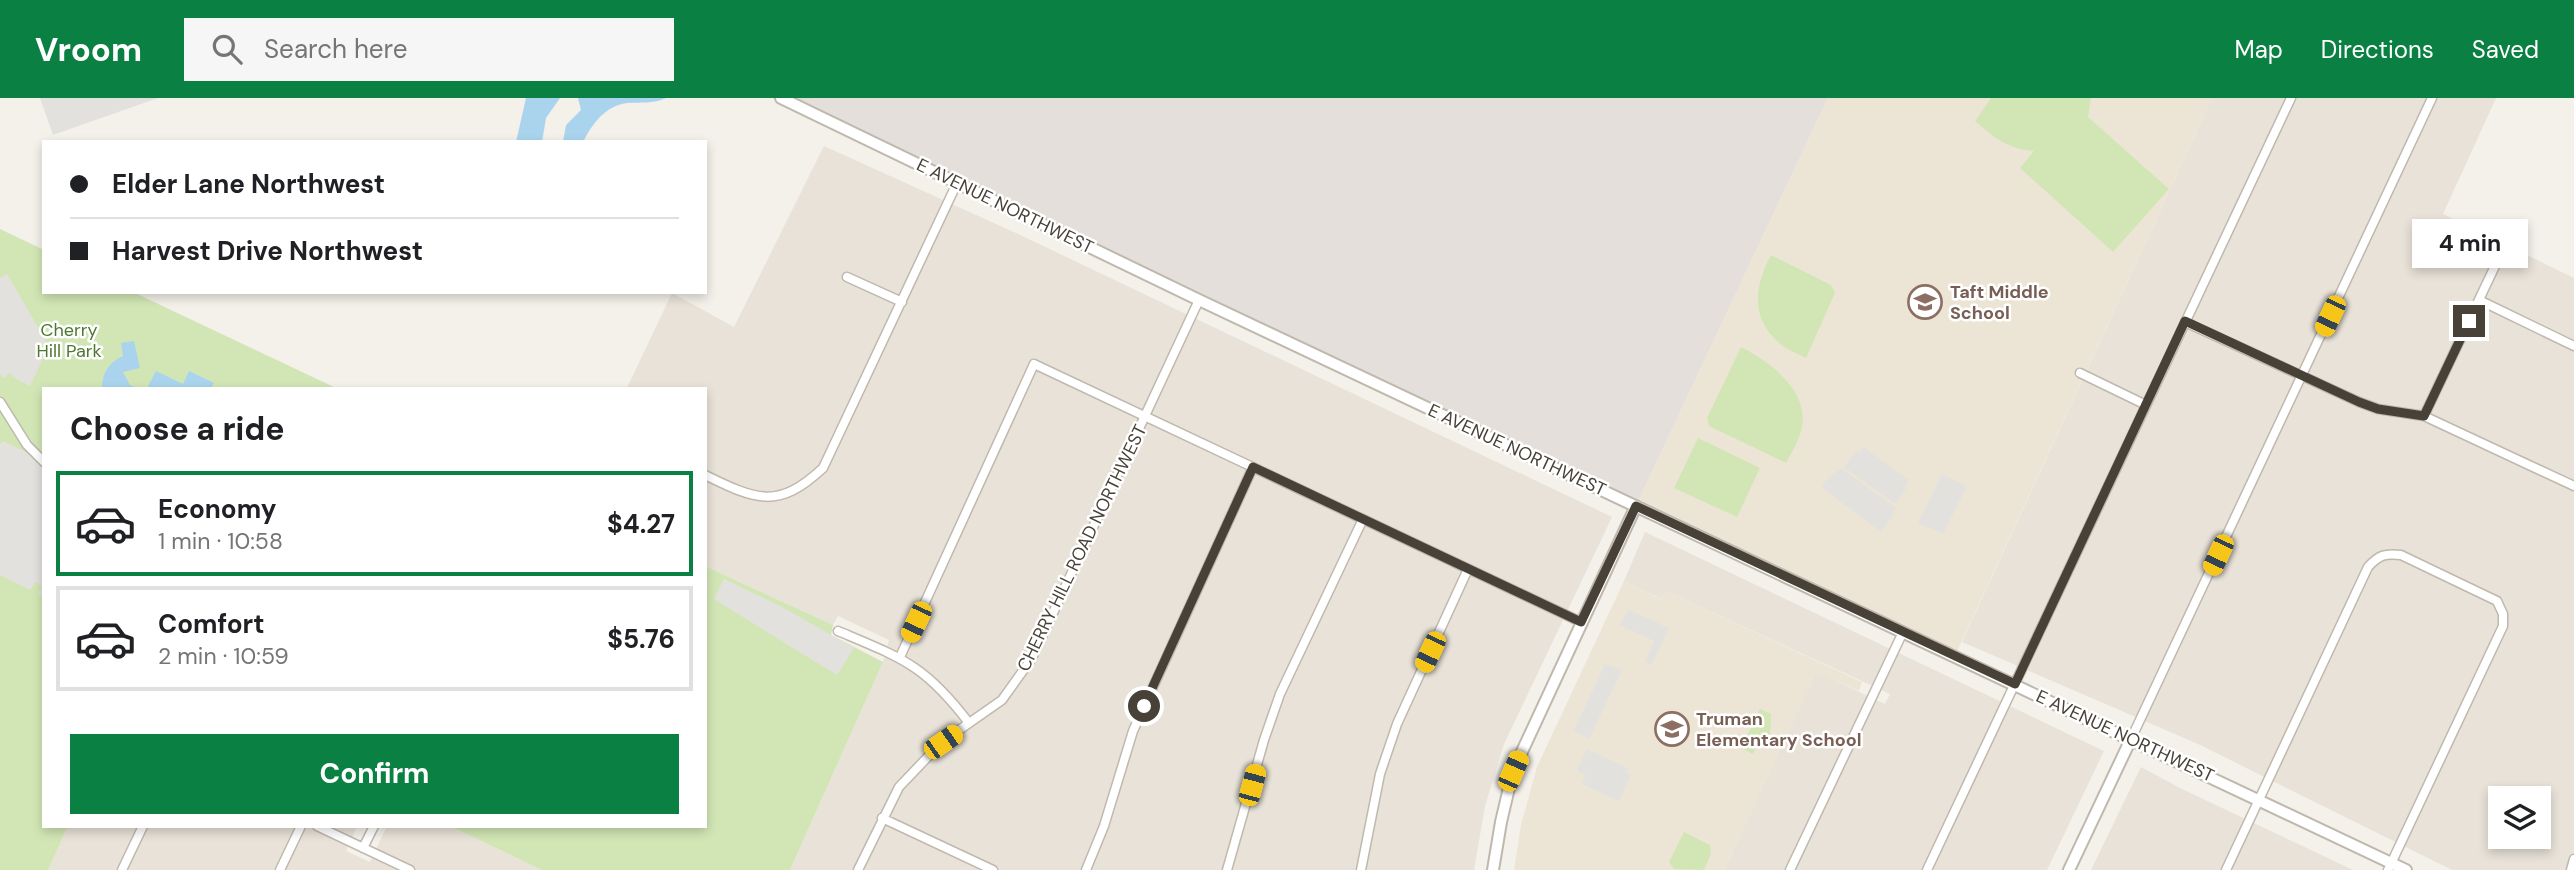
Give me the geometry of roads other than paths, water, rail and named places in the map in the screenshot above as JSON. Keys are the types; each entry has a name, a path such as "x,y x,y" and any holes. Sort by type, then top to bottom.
{"street":[{"name":"E AVENUE NORTHWEST","path":"781,98 1199,300 2259,799 2390,867 2406,870"},
{"path":"1927,870 2291,98"},
{"path":"2069,870 2432,98"},
{"path":"707,476 752,496 771,496 791,493 806,484 823,468 957,183"},
{"path":"2424,416 2503,249"},
{"path":"847,277 902,302"},
{"name":"CHERRY HILL ROAD NORTHWEST","path":"858,870 899,788 923,759 1002,699 1032,658 1199,300"},
{"path":"2479,300 2574,346"},
{"path":"2185,321 2378,409 2424,416 2574,486"},
{"path":"900,657 1034,364 1581,622"},
{"path":"2080,373 2146,405"},
{"path":"0,402 27,445 42,460"},
{"path":"1086,870 1104,826 1133,731 1253,467"},
{"path":"1493,870 1513,771 1636,506"},
{"path":"1227,870 1280,694 1363,519"},
{"path":"2226,870 2368,567 2376,557 2387,553 2401,555 2497,601 2503,614 2503,626 2390,867"},
{"path":"1361,870 1380,774 1397,724 1468,569"},
{"path":"838,631 900,657 934,682 969,723"},
{"path":"1790,870 1903,632"},
{"path":"882,818 993,870"},
{"path":"122,870 142,828"},
{"path":"280,870 300,828"},
{"path":"321,828 411,870"},
{"path":"363,848 373,828"},
{"path":"2571,870 2574,859"}],"water":[{"path":"526,98 560,98 546,118 542,140 516,140"},
{"path":"578,98 666,98 619,105 596,122 584,140 563,140 566,125 581,110"},
{"path":"134,341 140,368 123,372 130,385 135,387 102,387 107,369 123,356 121,343"},
{"path":"156,371 183,384 189,371 214,383 212,387 148,387"}],"place":[{"name":"Taft Middle School","path":"1925,302"},
{"name":"Truman Elementary School","path":"1672,729"}],"park label":[{"name":"Cherry Hill Park","path":"69,340"}]}
